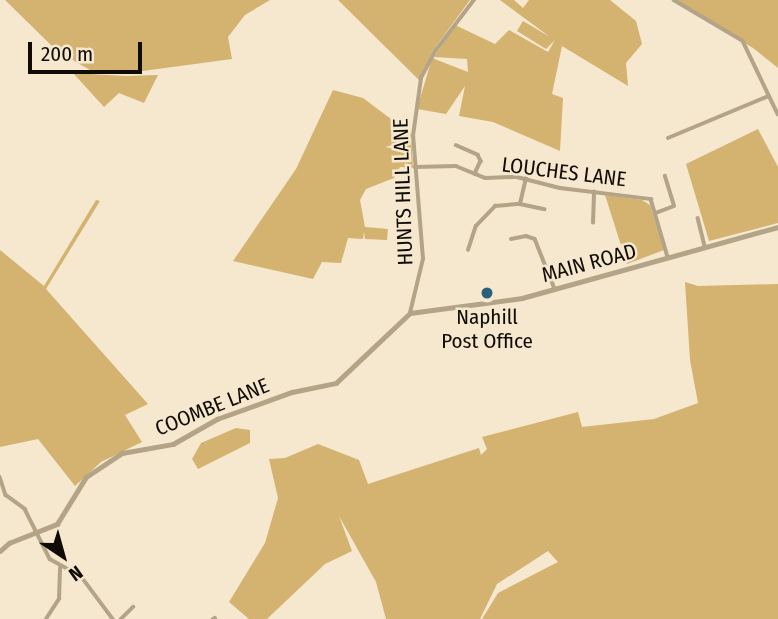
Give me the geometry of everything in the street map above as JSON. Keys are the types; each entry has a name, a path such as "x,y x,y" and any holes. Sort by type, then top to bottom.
{"street":[{"name":"HUNTS HILL LANE","path":"408,314 423,259 413,136 421,78 436,50 474,0"},
{"path":"674,0 743,41 778,114"},
{"path":"668,138 769,96"},
{"path":"456,145 478,155 481,161 475,174"},
{"name":"LOUCHES LANE","path":"415,167 456,166 475,174 526,179 651,199 656,214"},
{"path":"665,177 674,205 656,214 668,257"},
{"path":"520,204 526,179"},
{"path":"593,223 594,192"},
{"path":"468,250 477,226 495,206 520,204 544,209"},
{"path":"698,218 705,247"},
{"name":"MAIN ROAD","path":"408,314 555,289 778,228"},
{"path":"511,239 536,239 555,289"},
{"name":"COOMBE LANE","path":"0,551 9,543 37,535 63,518 86,477 122,453 165,447 217,419 292,393 336,383 408,314"},
{"path":"0,477 3,495 25,509 37,535 60,568 81,576 113,619"},
{"path":"46,619 59,600 60,568"},
{"path":"121,619 134,607"}],"shaded area":[{"path":"5,0 270,0 245,15 228,37 232,59 135,72 90,70 55,49"},
{"path":"338,0 470,0 434,49 419,80"},
{"path":"500,0 514,0 523,8 529,0 610,0 636,21 642,44 626,63 628,86 562,46 552,94 563,98 560,151 493,122 459,116 465,86 446,114 417,109 432,58 468,72 467,59 434,57 455,25 495,44 509,30 548,52 555,40 546,49 517,31 523,21 550,37"},
{"path":"672,0 778,0 778,68 753,48"},
{"path":"73,73 158,75 144,103 119,93 104,107"},
{"path":"333,90 363,98 411,134 413,168 400,167 394,178 366,189 360,200 365,227 388,229 387,240 365,239 364,232 363,239 348,238 341,263 322,262 313,279 233,261 296,169"},
{"path":"758,129 778,167 778,223 709,241 686,164"},
{"path":"605,195 642,200 650,205 664,250 627,264"},
{"path":"96,200 100,201 46,289 148,404 125,415 142,442 101,462 75,486 38,439 0,447 0,250 44,286"},
{"path":"685,282 698,286 778,284 778,619 482,619 498,593 558,562 548,551 497,584 480,619 386,619 376,582 339,516 352,551 325,564 267,619 249,619 229,602 265,543 278,498 269,459 285,458 318,444 359,460 368,484 479,448 481,455 487,449 482,437 578,412 582,427 654,419 698,403 690,360"},
{"path":"236,428 250,430 250,443 198,469 192,459 201,443"}],"place":[{"name":"Naphill Post Office","path":"487,293"}]}
